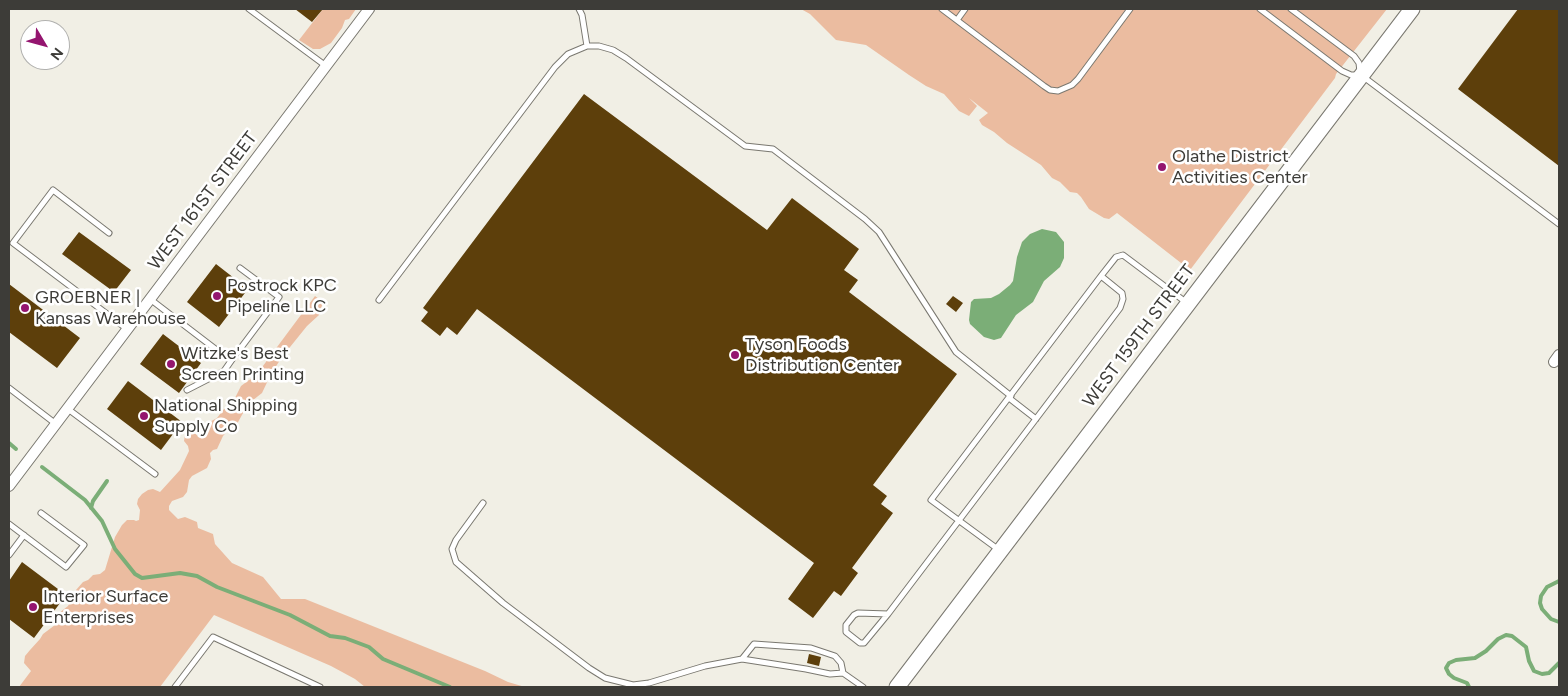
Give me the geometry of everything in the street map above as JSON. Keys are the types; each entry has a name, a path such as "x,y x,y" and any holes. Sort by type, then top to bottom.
{"street":[{"name":"WEST 161ST STREET","path":"9,486 369,9"},
{"name":"WEST 159TH STREET","path":"897,687 1412,9"}],"lane":[{"path":"249,9 326,66"},
{"path":"579,9 582,15 587,46"},
{"path":"942,9 1044,86 1050,90 1058,91 1072,85 1078,79 1130,9"},
{"path":"956,20 965,9"},
{"path":"1260,9 1342,71 1361,75 1559,224"},
{"path":"1291,9 1354,56 1359,64 1361,75"},
{"path":"379,300 555,67 568,54 587,46 599,46 613,50 626,58 745,146 773,149 866,219 879,232 956,352 1036,419"},
{"path":"109,233 53,190 13,243 127,328"},
{"path":"1000,550 931,500 1101,276 1116,257 1123,255 1187,304"},
{"path":"187,390 224,371 279,297 240,268"},
{"path":"888,614 858,613 846,625 846,632 860,643 864,643 888,614 1120,308 1123,299 1122,293 1101,276"},
{"path":"149,299 232,361"},
{"path":"9,388 56,424"},
{"path":"68,409 155,474"},
{"path":"483,503 456,540 452,549 456,562 503,603 606,678 633,685 649,683 705,666 742,659 830,674 843,673 863,687"},
{"path":"9,524 66,567 84,545 41,513"},
{"path":"9,555 24,535"},
{"path":"175,687 213,637 320,687"},
{"path":"742,659 754,644 811,648 835,656 841,663 843,673"}],"shaded area":[{"path":"323,9 356,9 349,19 345,20 342,28 331,43 320,49 313,49 299,40"},
{"name":"Olathe District Activities Center","path":"801,9 1387,9 1336,74 1335,78 1190,270 1117,213 1109,219 1089,209 1077,193 1070,192 1060,182 1052,178 1041,165 982,125 979,120 988,113 969,98 977,106 969,116 959,111 944,94 926,86 866,45 836,40 810,14"},
{"path":"1042,229 1056,232 1064,242 1064,258 1060,267 1044,281 1033,302 1016,315 1001,338 994,340 984,337 970,324 971,302 974,299 991,298 1010,285 1013,281 1022,242 1030,234"},
{"path":"315,296 323,302 319,315 307,326 282,357 262,393 248,404 237,424 229,429 223,436 217,449 210,453 211,459 207,468 192,476 189,480 187,492 183,497 172,501 169,510 178,519 185,517 197,522 198,528 213,534 215,544 232,563 263,577 281,599 305,599 508,682 525,687 365,687 355,679 331,666 214,615 160,687 19,687 31,671 24,663 25,656 43,634 55,625 59,613 68,606 76,590 83,582 105,570 115,537 122,525 127,520 139,520 138,499 148,490 153,489 160,492 180,470 189,451 184,441 185,435 188,432 196,434 198,437 201,436 204,425 217,418 233,402 241,386 254,378"}],"building":[{"path":"295,9 323,9 312,22"},
{"path":"1518,9 1559,9 1559,166 1458,89"},
{"name":"Tyson Foods Distribution Center","path":"584,94 767,230 792,198 859,249 844,270 858,280 849,292 957,374 873,485 887,496 881,504 893,513 852,568 858,573 841,596 834,591 813,618 788,599 814,563 477,309 457,335 447,327 440,336 421,321 428,312 423,308"},
{"path":"79,232 131,270 114,292 62,254"},
{"name":"Postrock KPC Pipeline LLC","path":"216,264 248,289 219,327 187,302"},
{"name":"GROEBNER | Kansas Warehouse","path":"9,284 80,338 57,368 9,332"},
{"path":"953,296 963,303 956,312 946,304"},
{"name":"Witzke's Best Screen Printing","path":"163,334 201,363 179,393 140,364"},
{"name":"National Shipping Supply Co","path":"128,381 182,422 161,450 107,409"},
{"name":"Interior Surface Enterprises","path":"22,562 66,595 34,638 9,619 9,581"},
{"path":"809,654 821,657 819,666 807,663"}],"waterway":[{"path":"9,443 16,449"},
{"path":"42,467 85,500 102,521 115,549 135,574 142,578 180,573 197,576 217,587 290,615 330,636 345,638 369,647 383,659 450,687"},
{"path":"91,508 93,501 107,481"},
{"path":"1559,581 1547,587 1541,596 1540,603 1542,609 1551,619 1559,622"},
{"path":"1469,687 1467,683 1449,674 1446,668 1449,663 1456,660 1475,658 1486,651 1498,639 1506,635 1512,636 1526,647 1529,661 1534,671 1542,674 1549,673 1559,663"}],"place":[{"name":"Olathe District Activities Center","path":"1162,167"},
{"name":"Postrock KPC Pipeline LLC","path":"217,296"},
{"name":"GROEBNER | Kansas Warehouse","path":"25,308"},
{"name":"Tyson Foods Distribution Center","path":"735,355"},
{"name":"Witzke's Best Screen Printing","path":"171,364"},
{"name":"National Shipping Supply Co","path":"144,416"},
{"name":"Interior Surface Enterprises","path":"33,607"}]}
